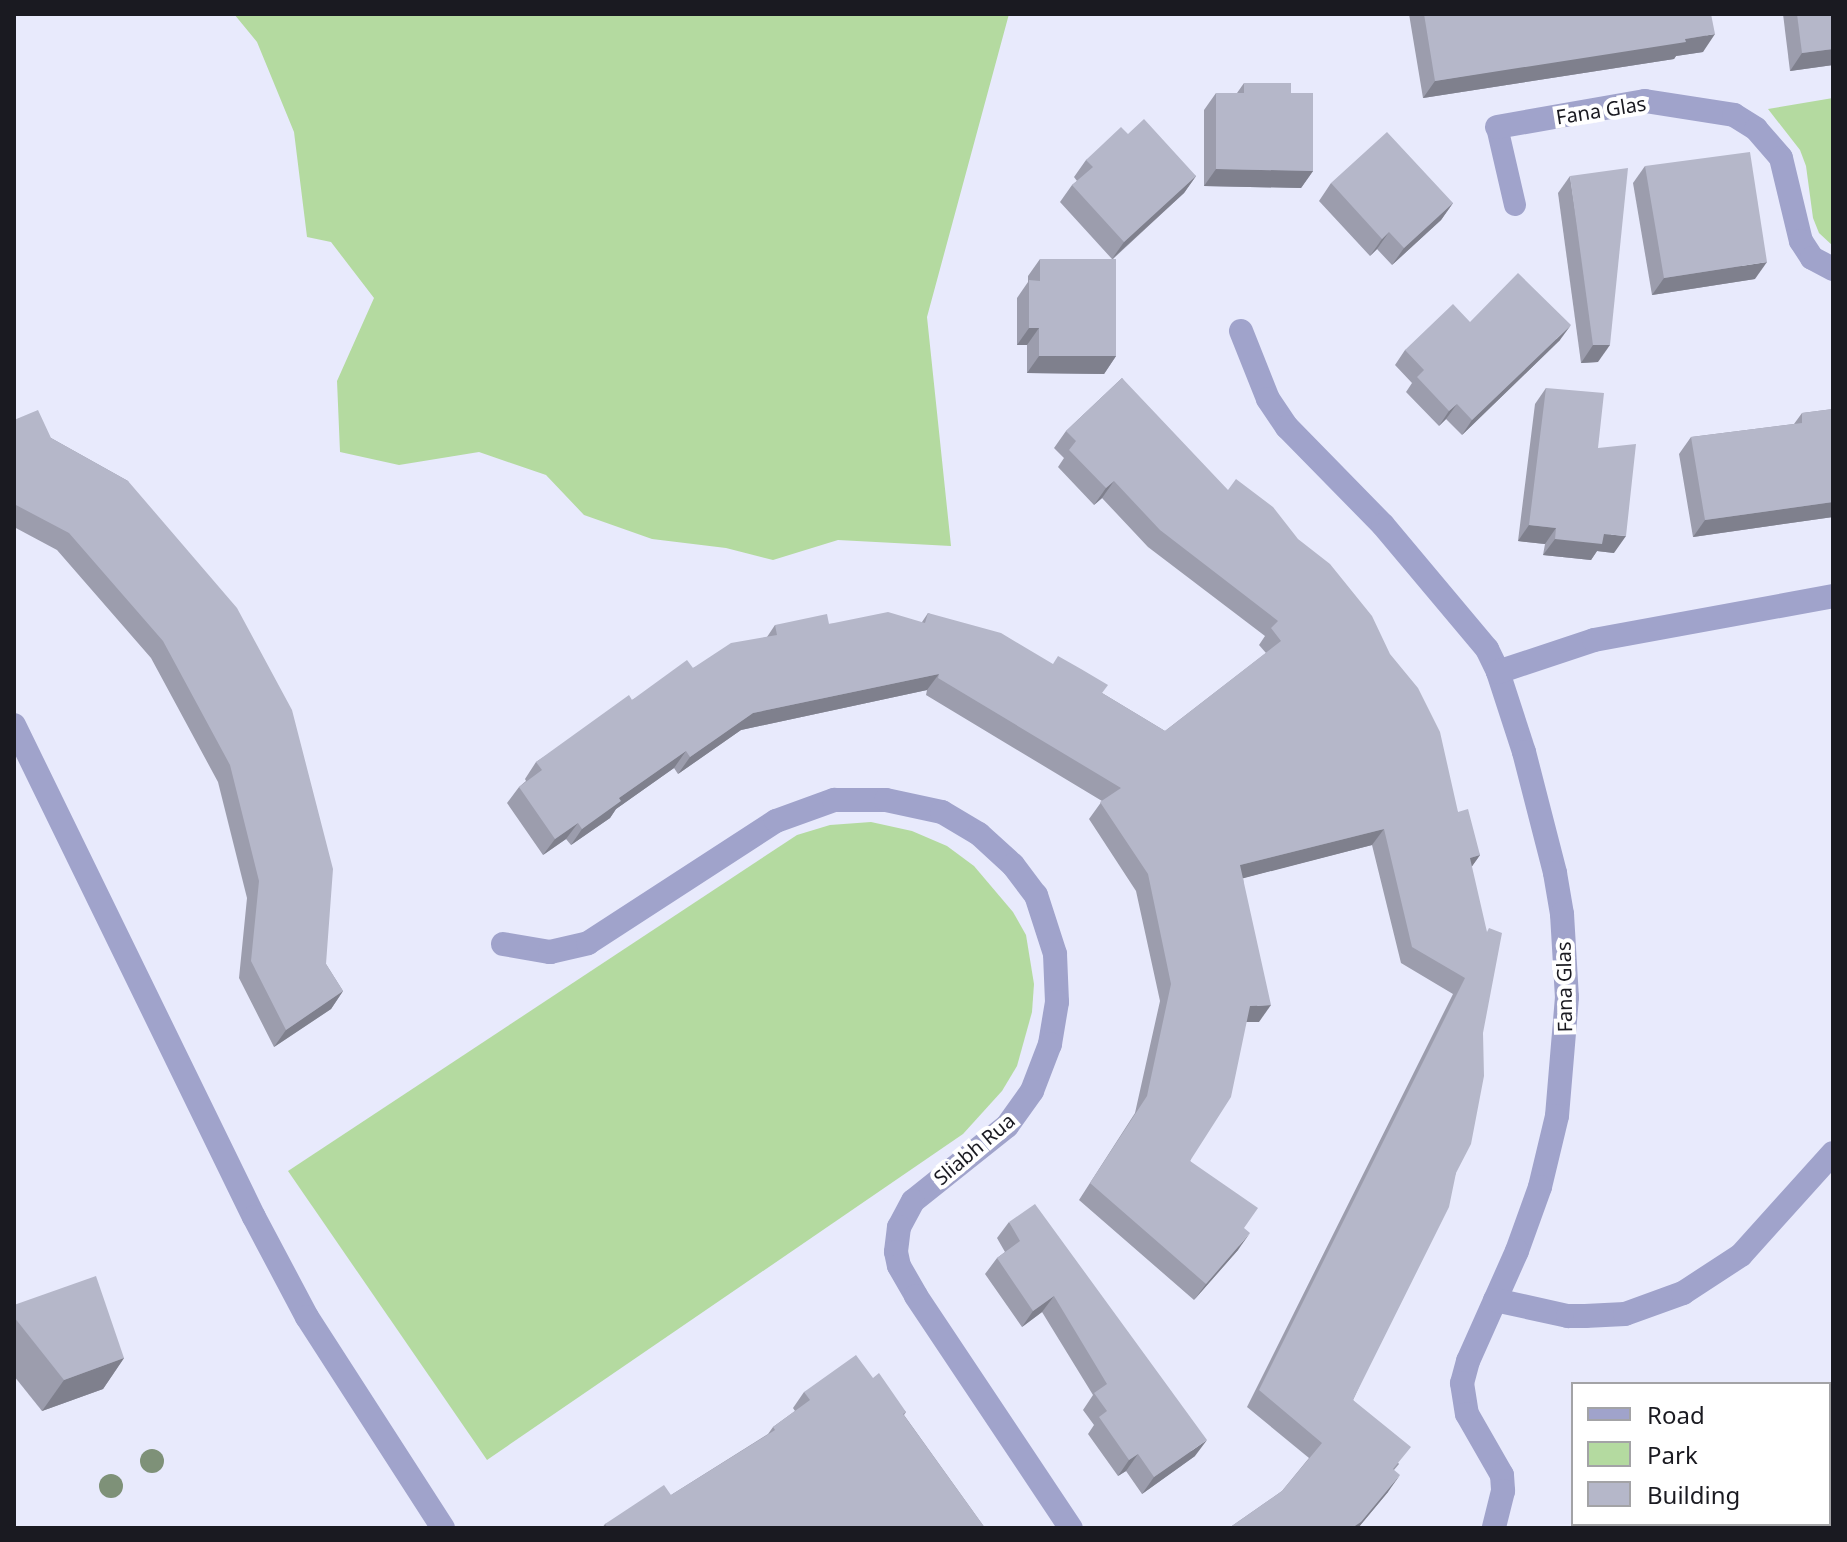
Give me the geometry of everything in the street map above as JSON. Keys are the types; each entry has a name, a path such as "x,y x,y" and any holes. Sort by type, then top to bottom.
{"street":[{"name":"Fana Glas","path":"1497,127 1645,101 1734,115 1756,129 1781,158 1801,241 1812,258 1833,269"},
{"name":"Fana Glas","path":"1241,331 1268,399 1287,427 1383,525 1487,649 1498,672 1524,752 1555,873 1562,914 1567,997 1557,1116 1540,1187 1468,1361 1462,1383 1467,1414 1502,1475 1503,1491 1494,1528"},
{"path":"1498,672 1594,640 1833,596"},
{"path":"14,725 254,1217 307,1317 443,1528"},
{"name":"Sliabh Rua","path":"503,944 550,952 588,943 776,821 834,800 886,800 942,812 979,834 1013,865 1036,895 1055,954 1057,1002 1050,1044 1032,1091 1007,1126 913,1201 899,1227 896,1252 906,1281 1071,1528"},
{"path":"1495,1300 1568,1316 1585,1316 1635,1311 1683,1293 1741,1255 1833,1153"}],"lane":[{"name":"Fana Glas","path":"1497,127 1515,205"}],"green space":[{"path":"234,14 1009,14 927,317 951,546 838,540 773,560 726,548 652,539 584,515 546,475 479,452 399,465 340,452 337,381 374,298 331,242 307,237 294,132 257,42"},
{"path":"1833,98 1833,246 1819,233 1813,218 1806,166 1800,150 1768,109"},
{"path":"871,822 912,831 947,846 974,866 1013,912 1026,935 1034,984 1032,1012 1017,1066 1002,1091 963,1134 487,1460 288,1171 797,835 830,825"}],"building":[{"path":"1424,14 1711,14 1715,34 1685,39 1686,42 1435,81"},
{"path":"1797,14 1833,14 1833,49 1802,53"},
{"path":"1244,83 1291,83 1291,93 1313,93 1313,171 1216,169 1216,93 1244,93"},
{"path":"1144,119 1196,176 1124,242 1072,185 1093,167 1086,160 1121,127 1128,134"},
{"path":"1387,132 1453,203 1404,248 1389,232 1382,239 1331,183"},
{"path":"1750,152 1767,262 1664,278 1645,166"},
{"path":"1628,168 1610,345 1593,345 1570,176"},
{"path":"1040,259 1116,259 1116,356 1039,356 1039,328 1029,328 1029,280 1040,281"},
{"path":"1518,273 1571,325 1472,420 1457,404 1449,411 1417,377 1424,370 1405,350 1453,304 1470,322"},
{"path":"1122,378 1228,490 1236,479 1273,507 1298,539 1330,564 1372,616 1390,654 1418,688 1440,732 1458,812 1468,809 1480,855 1470,858 1487,932 1489,928 1502,933 1483,1033 1484,1076 1471,1144 1456,1173 1449,1207 1353,1400 1411,1447 1393,1469 1400,1475 1361,1522 1352,1528 1229,1528 1282,1491 1322,1443 1259,1390 1465,978 1412,947 1384,829 1240,865 1271,1005 1250,1006 1231,1097 1190,1161 1258,1208 1244,1228 1250,1233 1206,1284 1090,1183 1147,1096 1171,984 1148,874 1100,802 1121,788 938,678 939,674 753,713 690,757 686,751 619,798 621,801 582,829 578,823 555,839 519,787 542,770 536,762 629,695 632,700 687,660 693,668 731,643 777,635 775,625 827,614 829,624 888,612 925,623 928,613 1001,633 1053,664 1058,656 1108,685 1102,693 1165,731 1281,641 1271,628 1278,621 1160,530 1114,481 1106,488 1069,450 1076,441 1066,431"},
{"path":"1546,388 1604,393 1598,448 1636,444 1626,536 1604,534 1602,544 1555,539 1556,528 1529,525"},
{"path":"1833,409 1833,502 1705,520 1691,437 1802,423 1802,413"},
{"path":"38,410 51,438 128,481 237,608 292,710 333,869 326,964 343,991 286,1030 251,961 259,881 230,765 163,641 69,533 14,504 14,420"},
{"path":"1035,1204 1207,1440 1154,1477 1138,1454 1129,1460 1099,1417 1107,1411 1094,1393 1107,1384 1054,1296 1033,1311 997,1258 1020,1241 1009,1222"},
{"path":"96,1276 124,1358 64,1380 14,1317 14,1305"},
{"path":"856,1355 873,1378 879,1373 906,1412 903,1414 985,1528 608,1528 605,1524 664,1485 671,1495 775,1430 773,1427 810,1400 804,1392"},
{"path":"1833,1384 1831,1438 1831,1386"},
{"path":"1664,1526 1747,1528 1665,1528"}]}
